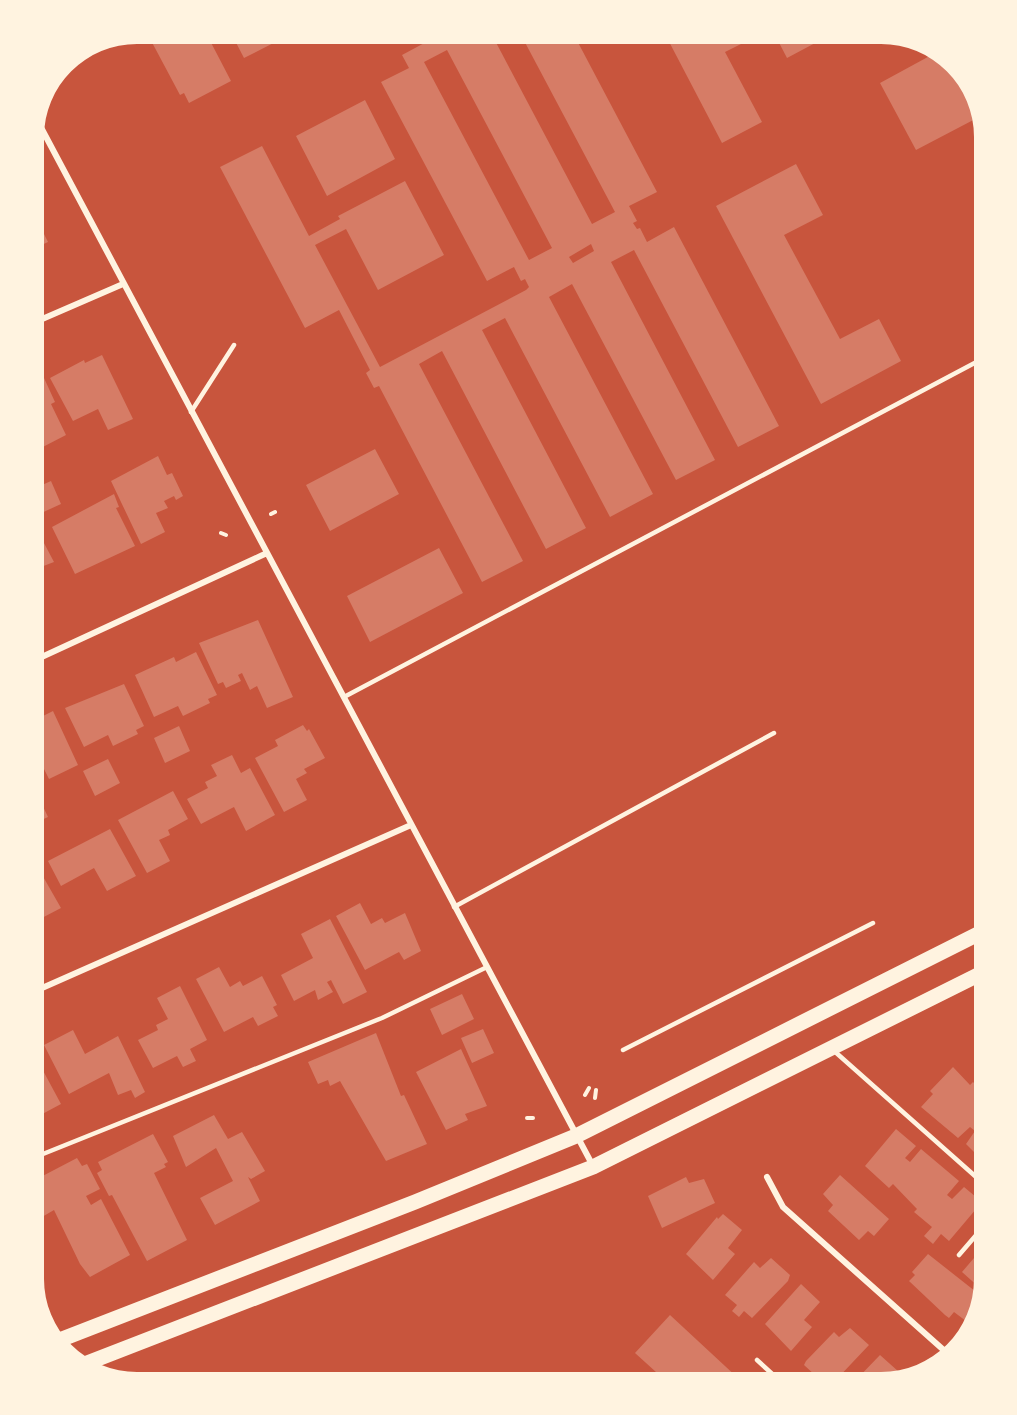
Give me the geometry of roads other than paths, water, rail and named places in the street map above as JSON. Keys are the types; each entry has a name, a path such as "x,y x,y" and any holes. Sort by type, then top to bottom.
{"main road":[{"path":"65,1338 416,1202 576,1136 974,935"},
{"path":"93,1361 593,1167 974,977"}],"street":[{"path":"44,133 344,697 485,968 593,1167"},
{"path":"44,318 123,284"},
{"path":"44,656 267,553"},
{"path":"44,987 411,825"},
{"path":"767,1177 783,1207 941,1348"}],"lane":[{"path":"191,412 234,345"},
{"path":"344,697 974,363"},
{"path":"454,907 774,733"},
{"path":"622,1050 873,923"},
{"path":"44,1154 382,1018 485,968"},
{"path":"831,1048 974,1175"},
{"path":"959,1255 974,1238"},
{"path":"757,1360 770,1372"}]}
